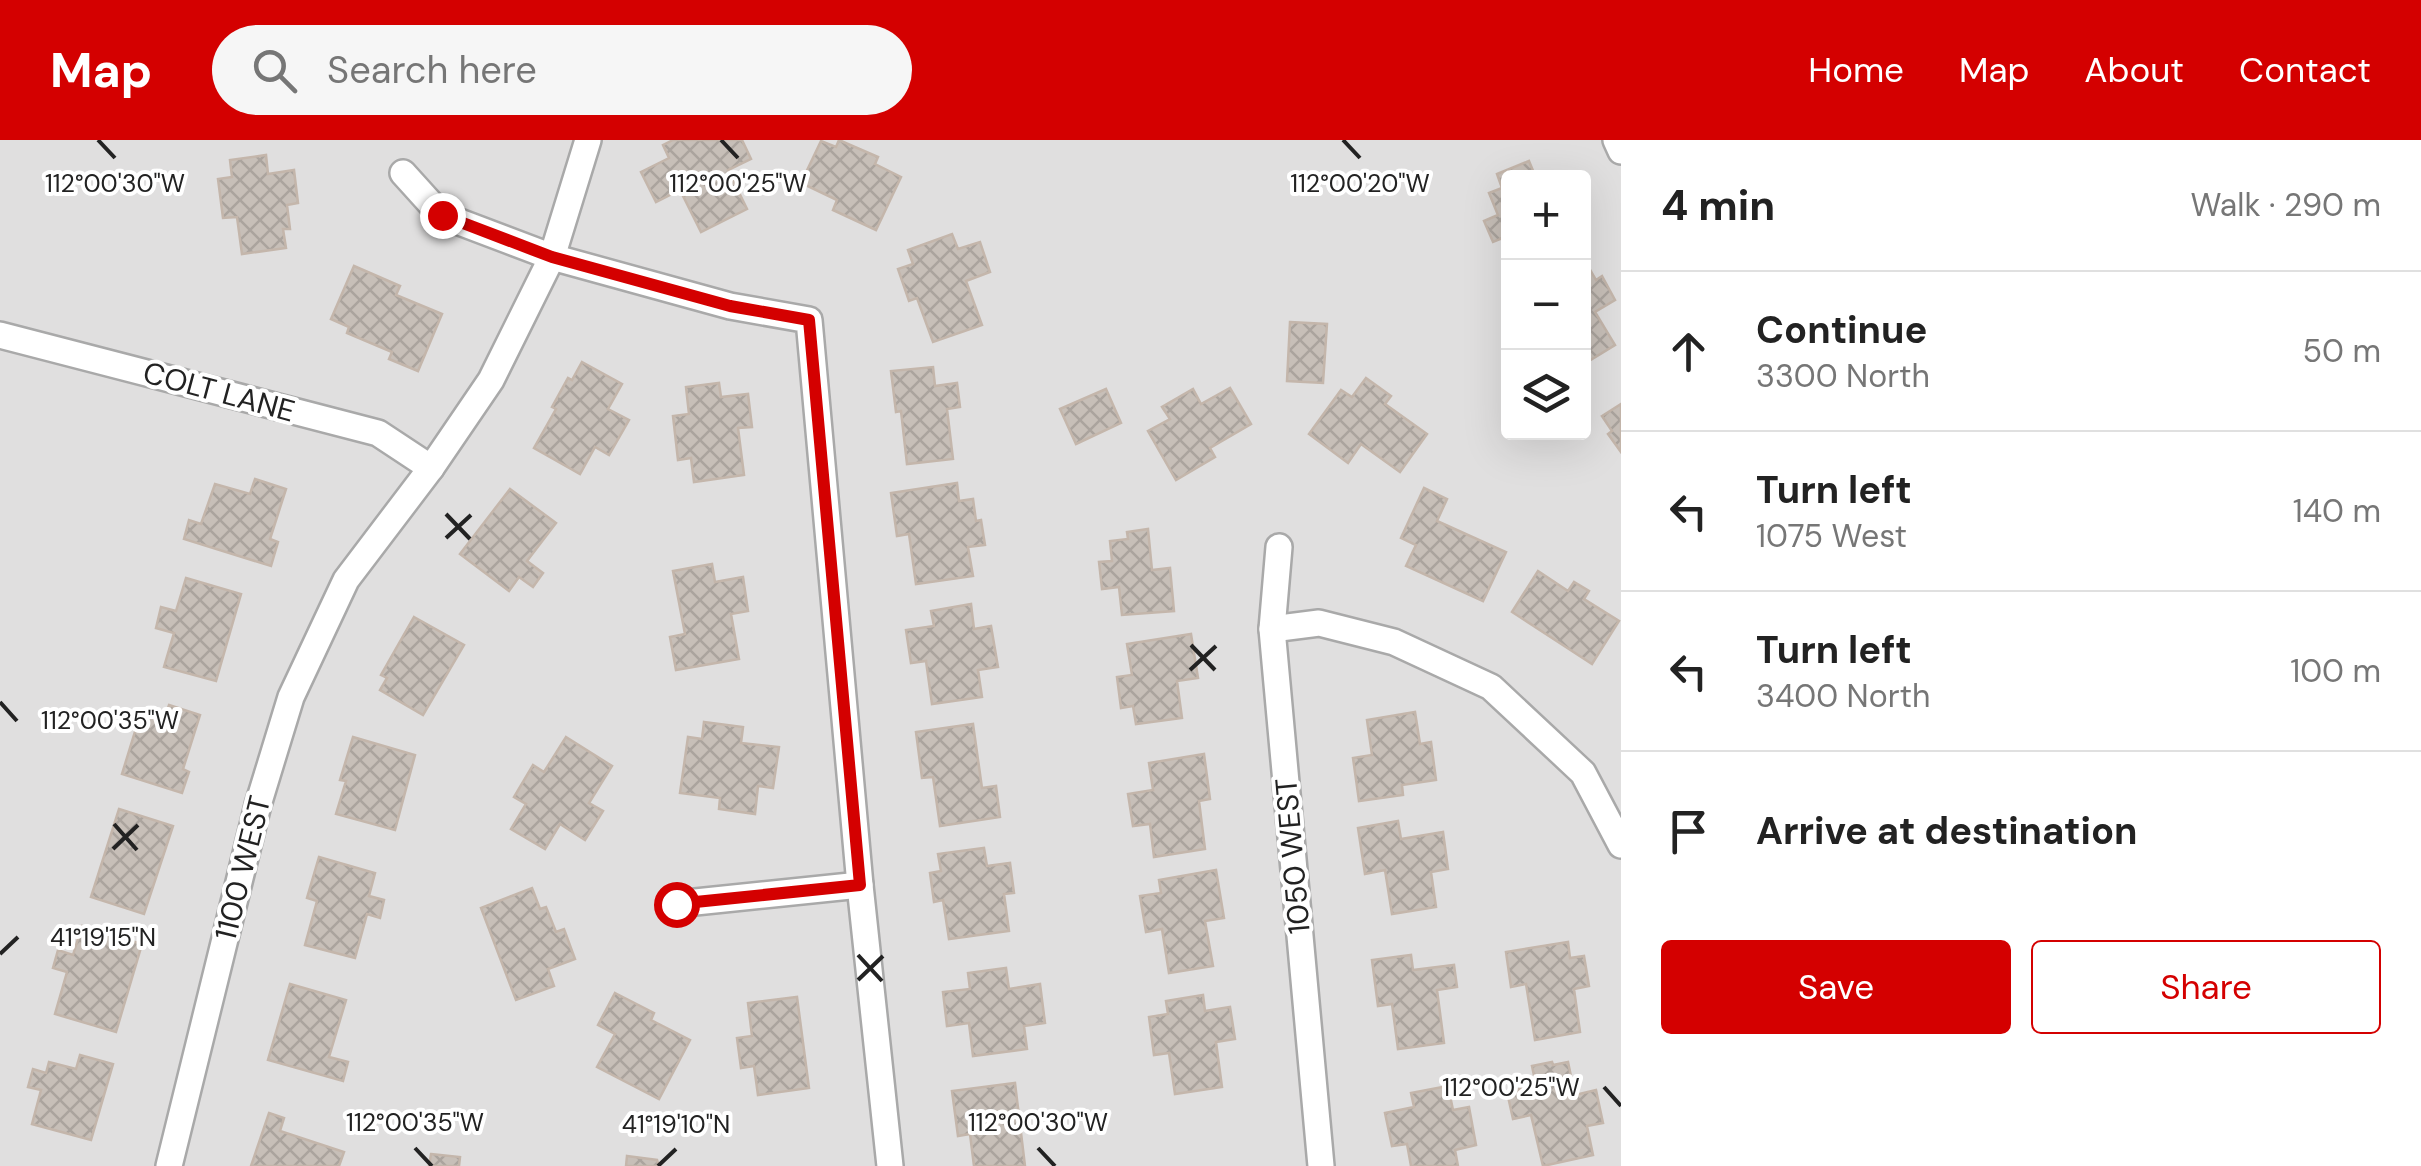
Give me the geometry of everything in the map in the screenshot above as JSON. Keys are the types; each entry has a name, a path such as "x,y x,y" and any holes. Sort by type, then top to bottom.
{"street":[{"name":"1100 WEST","path":"169,1166 258,805 291,697 346,580 491,380 552,257 588,140"},
{"path":"1616,140 1621,151"},
{"path":"403,172 442,215 552,257 730,306 809,320 860,885 890,1166"},
{"name":"COLT LANE","path":"0,335 378,433 430,468"},
{"name":"1050 WEST","path":"1279,547 1272,628 1321,1166"},
{"path":"1272,628 1318,623 1394,642 1490,687 1583,773 1621,845"},
{"path":"676,904 860,885"}],"shaded area":[{"path":"0,140 1621,140 1621,1166 0,1166"}],"building":[{"path":"673,140 742,140 751,159 728,170 747,209 701,232 680,190 656,202 641,172 669,158 663,145"},
{"path":"839,140 878,157 875,164 901,177 876,230 833,210 837,200 801,183 821,141 836,147"},
{"path":"266,155 268,174 294,170 298,203 287,205 290,229 283,229 286,248 242,254 237,217 223,218 218,179 232,177 230,160"},
{"path":"1529,161 1533,170 1507,170"},
{"path":"1501,188 1501,239 1493,242 1484,221 1498,215 1489,193"},
{"path":"952,234 958,249 980,242 990,272 966,281 982,325 933,342 917,298 909,301 898,269 913,264 908,250"},
{"path":"354,266 400,286 396,295 442,314 418,371 389,359 392,352 347,333 349,327 331,319"},
{"path":"1591,271 1596,280 1602,276 1615,300 1595,312 1615,345 1591,360"},
{"path":"1290,322 1327,324 1323,383 1287,381"},
{"path":"582,362 622,384 608,409 629,420 609,455 595,447 580,474 534,448 568,378 572,380"},
{"path":"933,367 935,386 957,383 960,407 947,409 953,459 907,464 901,411 896,412 891,371"},
{"path":"1366,378 1391,396 1385,404 1427,434 1400,472 1361,444 1348,463 1309,434 1341,390 1352,397"},
{"path":"719,383 721,397 748,394 752,427 738,428 744,475 694,482 691,458 678,460 673,416 689,414 686,387"},
{"path":"1230,388 1251,424 1210,448 1215,457 1176,480 1148,431 1170,419 1162,407 1193,389 1201,404"},
{"path":"1106,389 1121,423 1076,444 1060,409"},
{"path":"1621,404 1621,452 1608,434 1612,431 1602,416"},
{"path":"255,479 286,489 270,539 278,542 271,566 184,539 189,520 201,524 215,484 250,494"},
{"path":"957,483 959,501 973,499 976,521 981,520 985,545 968,547 973,576 916,584 909,534 897,536 891,493"},
{"path":"1424,488 1447,499 1437,521 1506,552 1483,601 1406,566 1416,545 1401,538"},
{"path":"510,489 556,523 527,561 543,573 533,587 519,577 509,591 460,554"},
{"path":"1148,529 1152,570 1170,568 1174,611 1122,615 1119,587 1102,589 1099,562 1112,561 1110,541 1128,539 1127,532"},
{"path":"712,564 715,582 743,577 748,611 731,614 739,659 676,670 670,637 685,634 673,571"},
{"path":"1538,571 1568,591 1574,582 1589,591 1584,599 1619,621 1592,664 1512,612"},
{"path":"186,578 241,594 216,681 164,667 174,633 156,628 161,607 176,611"},
{"path":"971,604 974,629 991,626 998,667 978,670 982,697 932,704 926,661 911,663 906,630 934,626 931,611"},
{"path":"414,617 464,645 423,715 380,690 387,678 381,675"},
{"path":"1191,634 1198,678 1177,681 1182,718 1136,724 1133,706 1121,708 1117,677 1132,675 1127,644"},
{"path":"169,705 200,715 183,769 189,772 182,793 122,774 141,712 164,719"},
{"path":"1415,712 1420,744 1431,742 1436,780 1402,785 1403,795 1359,801 1353,758 1372,755 1367,720"},
{"path":"704,722 743,727 741,743 779,747 773,788 758,786 755,814 719,809 720,798 680,793 688,737 702,739"},
{"path":"973,724 982,788 996,786 1000,817 940,826 933,777 922,778 916,732"},
{"path":"353,737 415,755 395,830 336,814 346,781 340,780"},
{"path":"566,737 612,766 589,803 603,811 585,840 560,824 545,849 511,829 526,804 514,797 533,765 544,772"},
{"path":"1204,754 1210,799 1199,801 1205,849 1154,857 1150,824 1133,826 1128,794 1153,790 1149,763"},
{"path":"119,809 173,826 144,914 91,897"},
{"path":"1398,821 1401,839 1443,832 1448,869 1431,872 1436,907 1392,914 1385,870 1365,874 1358,828"},
{"path":"984,848 987,866 1010,863 1014,893 1004,894 1009,931 949,939 943,900 934,902 930,873 941,871 938,854"},
{"path":"319,857 375,873 369,896 384,900 380,918 367,914 355,958 305,945 317,901 307,898"},
{"path":"1216,870 1224,918 1205,921 1213,966 1169,973 1162,929 1146,932 1140,896 1161,893 1159,880"},
{"path":"532,888 540,909 546,907 556,932 564,929 575,959 548,969 554,986 516,1000 481,908"},
{"path":"82,926 142,944 116,1032 55,1014 67,972 53,968 58,950 73,955"},
{"path":"1568,942 1570,958 1584,956 1589,986 1574,989 1580,1032 1535,1040 1526,984 1511,987 1506,952"},
{"path":"1411,955 1413,970 1454,965 1457,987 1437,990 1444,1043 1398,1049 1392,1004 1378,1006 1372,960"},
{"path":"1006,968 1009,989 1040,984 1045,1023 1024,1026 1027,1049 973,1056 969,1023 947,1026 943,992 970,989 968,973"},
{"path":"290,984 346,1000 329,1057 348,1062 343,1081 268,1060"},
{"path":"615,993 654,1013 651,1020 690,1040 659,1099 597,1067 615,1034 598,1025"},
{"path":"1203,995 1205,1011 1230,1007 1235,1039 1216,1042 1222,1087 1175,1094 1169,1053 1154,1055 1149,1017 1168,1014 1166,1001"},
{"path":"797,997 809,1088 758,1095 754,1066 741,1068 737,1038 752,1036 748,1003"},
{"path":"80,1055 113,1064 91,1140 32,1124 41,1090 28,1087 33,1069 46,1073 49,1062 76,1069"},
{"path":"1568,1062 1575,1095 1596,1090 1603,1123 1587,1126 1593,1155 1543,1166 1531,1115 1513,1119 1507,1092 1536,1085 1532,1066"},
{"path":"1015,1083 1025,1166 974,1166 970,1134 958,1136 952,1091"},
{"path":"1448,1086 1453,1110 1469,1107 1476,1145 1455,1150 1458,1166 1411,1166 1407,1144 1392,1146 1385,1113 1414,1107 1411,1093"},
{"path":"269,1113 284,1118 280,1131 344,1152 339,1166 251,1166"},
{"path":"431,1154 460,1157 459,1166 429,1166"},
{"path":"627,1156 657,1160 659,1166 626,1166"}],"route":[{"path":"442,215 552,257 730,306 809,320 860,885 676,904"}]}
